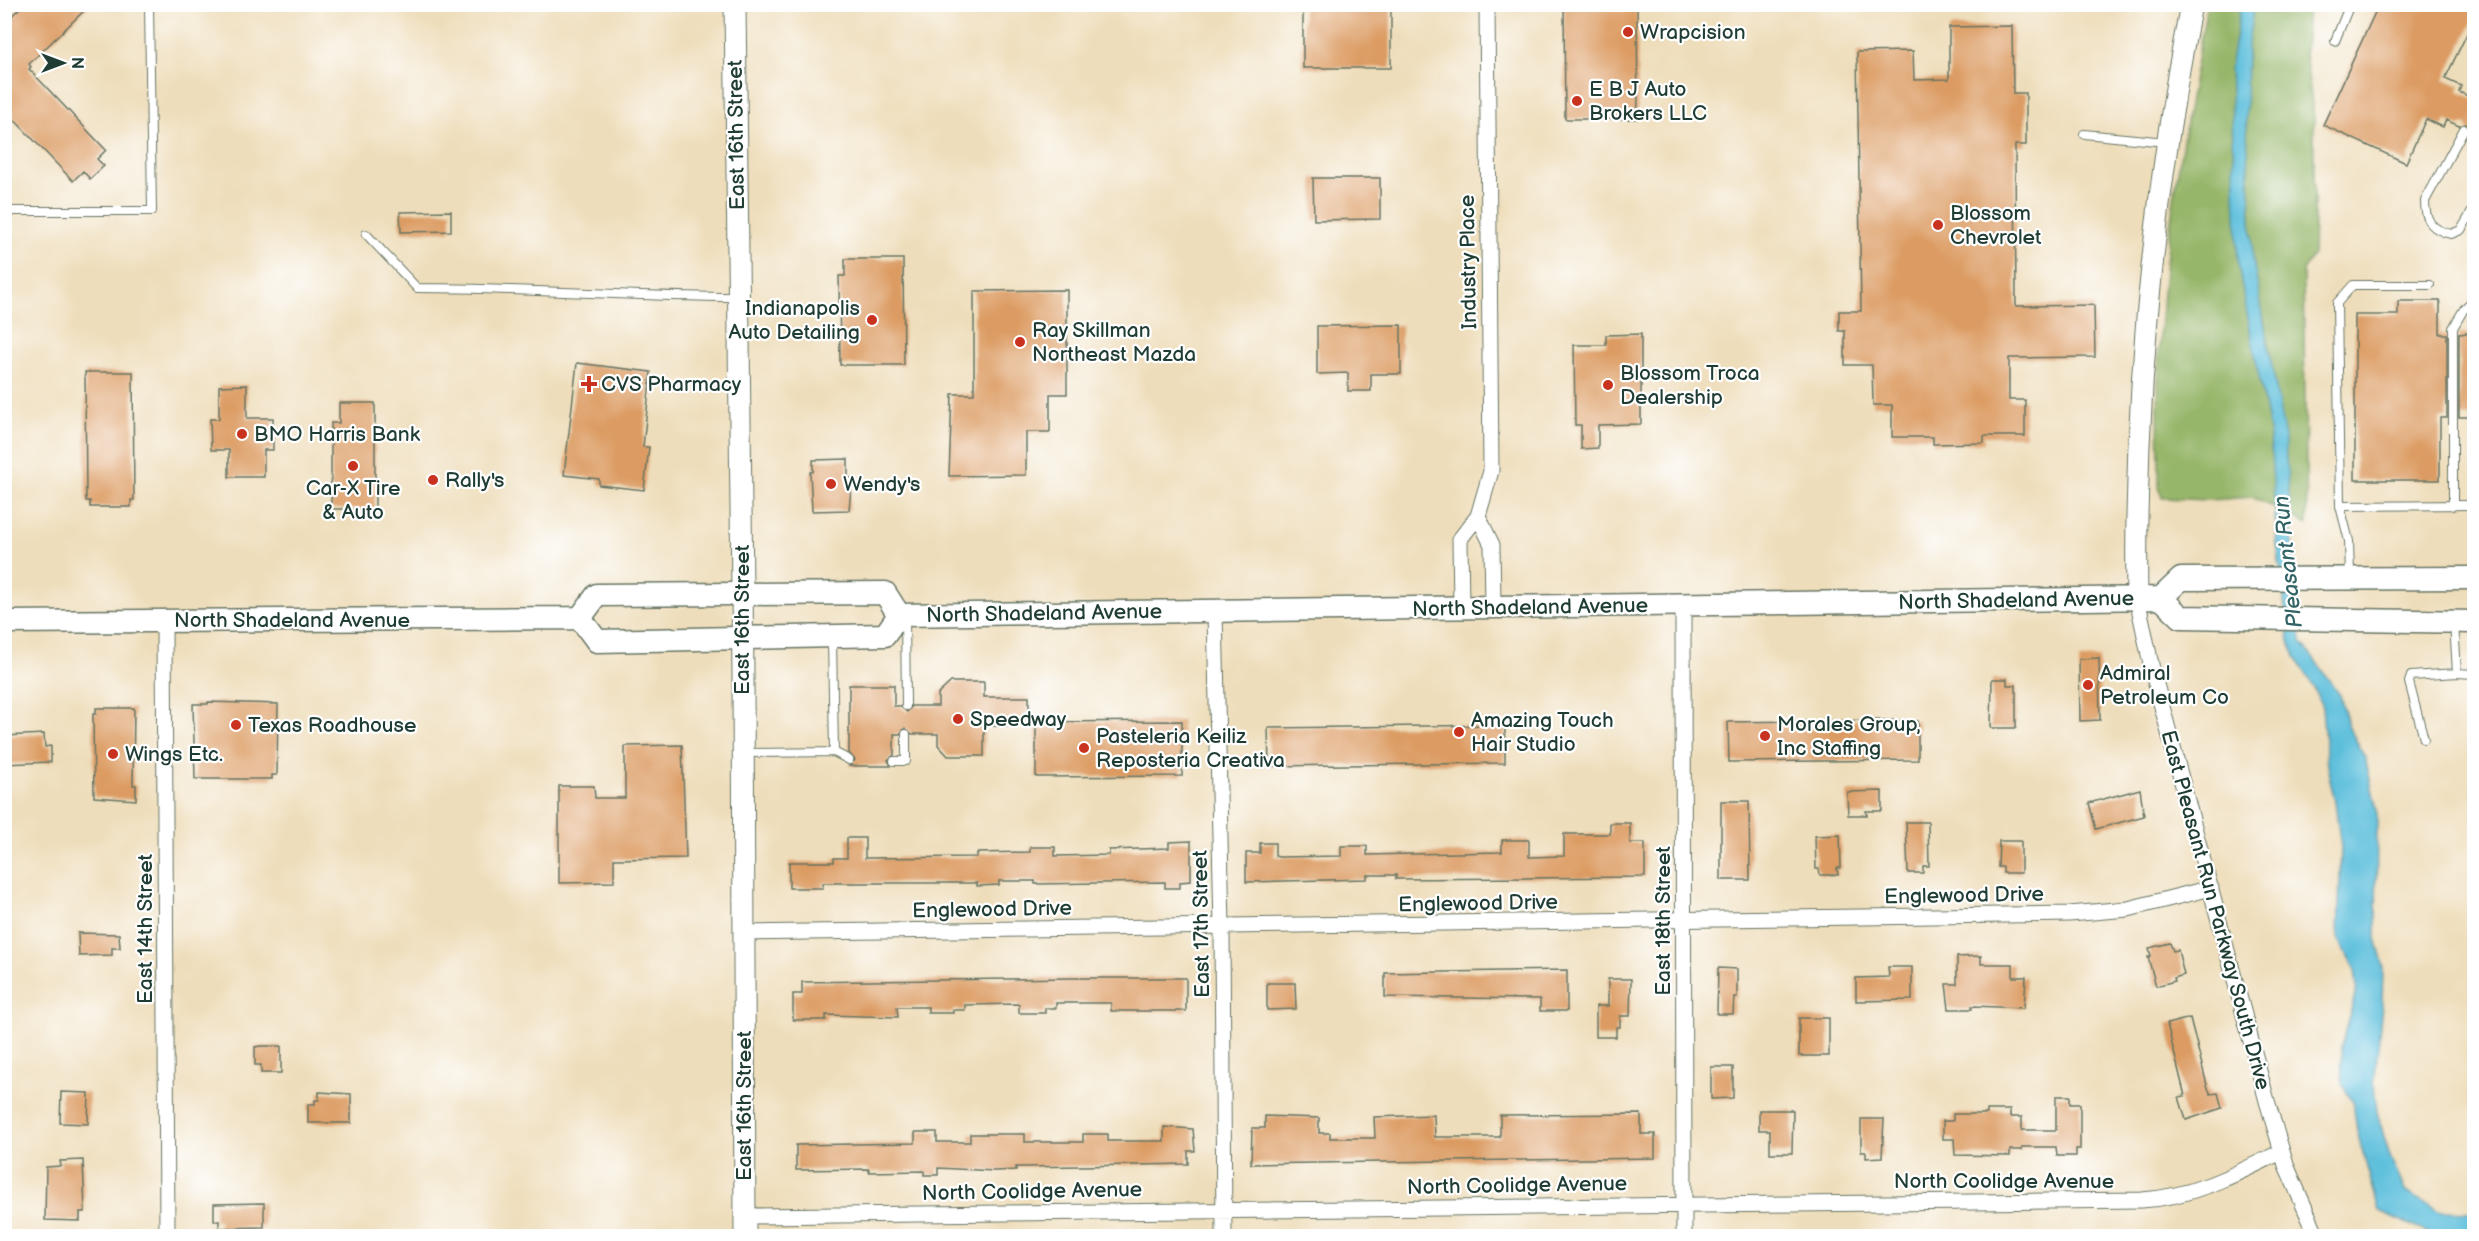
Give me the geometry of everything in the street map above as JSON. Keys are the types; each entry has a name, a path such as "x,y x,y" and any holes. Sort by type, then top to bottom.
{"main road":[{"name":"North Shadeland Avenue","path":"580,618 597,641 832,638 885,635 902,615 2161,598 2181,579 2475,578"},
{"name":"North Shadeland Avenue","path":"580,618 597,595 885,593 902,615"},
{"name":"North Shadeland Avenue","path":"2161,598 2181,617 2464,622"},
{"name":"North Shadeland Avenue","path":"4,622 580,618"}],"street":[{"name":"East 16th Street","path":"735,4 742,594 745,1226"},
{"name":"Industry Place","path":"1461,607 1460,539 1478,516 1491,471 1487,4"},
{"name":"East Pleasant Run Parkway South Drive","path":"2191,4 2168,142 2152,264 2143,378 2137,502 2137,598 2146,644 2281,1152 2296,1191 2318,1236"},
{"path":"1478,516 1492,544 1493,606"},
{"name":"East 18th Street","path":"1683,605 1684,1236"},
{"name":"East 17th Street","path":"1215,611 1222,927 1224,1236"},
{"name":"East 14th Street","path":"164,620 167,1236"},
{"name":"Englewood Drive","path":"743,933 2082,914 2128,909 2211,888"},
{"name":"North Coolidge Avenue","path":"745,1226 1224,1210 2149,1200 2210,1186 2281,1152"}],"lane":[{"path":"4,211 152,211 149,4"},
{"path":"2335,41 2350,4"},
{"path":"2464,129 2425,201 2425,214 2431,225 2451,234 2462,230 2475,208"},
{"path":"2084,134 2168,142"},
{"path":"366,234 417,288 500,288 662,297 738,297"},
{"path":"2339,579 2349,541 2340,506 2337,303 2353,285 2430,285"},
{"path":"2453,506 2453,328 2473,302"},
{"path":"2340,506 2475,505"},
{"path":"902,615 906,706"},
{"path":"2457,673 2464,622"},
{"path":"832,638 834,752"},
{"path":"2424,739 2409,682 2411,676 2475,674"},
{"path":"894,761 906,761 906,734"},
{"path":"743,753 834,752 849,760"}],"green space":[{"path":"2207,5 2308,5 2305,53 2314,118 2314,214 2313,255 2303,271 2307,525 2252,497 2209,500 2162,498 2159,486 2158,370 2166,265 2184,134"}],"water":[{"name":"Pleasant Run","path":"2241,5 2254,5 2247,48 2246,110 2253,260 2284,433 2301,642 2340,695 2348,725 2365,758 2377,810 2376,938 2383,965 2382,1005 2374,1085 2377,1112 2389,1154 2405,1191 2438,1211 2474,1212 2474,1236 2435,1236 2379,1211 2357,1131 2353,1102 2342,1084 2341,1046 2357,988 2355,969 2338,938 2341,847 2327,766 2322,707 2289,641 2277,544 2270,435 2238,265 2230,67"}],"building":[{"path":"24,4 91,4 29,64 31,67 29,69 106,150 97,159 104,166 90,179 83,171 73,181 4,109 4,23"},
{"path":"1303,4 1391,4 1391,68 1303,68"},
{"path":"1564,4 1637,4 1638,119 1565,119"},
{"path":"2379,4 2475,4 2475,17 2445,79 2461,86 2459,92 2475,99 2475,134 2469,131 2466,124 2459,126 2446,120 2443,127 2426,119 2406,163 2323,125"},
{"name":"Blossom Chevrolet","path":"2012,26 2013,93 2026,93 2026,145 2015,145 2016,306 2094,305 2095,357 2009,358 2009,400 2025,400 2025,436 1984,436 1984,443 1933,444 1933,437 1892,437 1892,405 1873,405 1872,365 1845,365 1845,331 1839,331 1839,311 1861,311 1857,52 1913,51 1914,80 1949,79 1949,27"},
{"path":"1313,178 1380,178 1380,219 1314,220"},
{"path":"451,211 451,231 401,232 400,212"},
{"name":"Indianapolis Auto Detailing","path":"845,259 903,259 904,365 840,365 839,276 845,276"},
{"name":"Ray Skillman Northeast Mazda","path":"1067,290 1067,394 1050,394 1050,432 1026,432 1026,475 949,476 952,394 974,394 974,291"},
{"path":"2398,301 2440,301 2440,334 2447,334 2447,418 2440,418 2440,480 2355,480 2355,315 2398,315"},
{"path":"1401,325 1401,374 1371,374 1371,391 1348,391 1348,373 1317,374 1317,326"},
{"path":"2468,333 2468,336 2475,336 2475,417 2459,417 2459,334"},
{"name":"Blossom Troca Dealership","path":"1641,334 1641,424 1598,425 1598,448 1581,449 1581,425 1575,425 1574,345 1606,345 1606,335"},
{"name":"CVS Pharmacy","path":"577,363 651,372 643,447 649,447 644,490 599,485 599,479 564,475"},
{"path":"85,372 133,372 134,500 131,500 131,507 90,507 90,501 86,501"},
{"name":"BMO Harris Bank","path":"247,385 247,418 273,418 273,450 264,450 264,477 229,477 229,450 211,450 210,419 219,419 219,386"},
{"name":"Car-X Tire & Auto","path":"339,403 375,403 375,509 331,509 331,423 339,423"},
{"name":"Wendy's","path":"848,459 848,478 852,478 849,510 812,511 810,472 813,472 813,460"},
{"path":"2099,658 2100,720 2080,721 2079,659"},
{"path":"1992,679 2007,679 2007,685 2016,685 2016,728 1991,728"},
{"path":"951,682 984,682 984,697 1029,697 1029,726 984,726 984,756 948,756 938,745 938,734 912,734 905,728 900,734 894,734 894,755 888,760 891,766 849,766 855,760 849,753 849,685 894,685 894,706 900,706 907,712 912,706 938,706 938,694"},
{"name":"Texas Roadhouse","path":"208,702 278,704 277,775 272,775 272,779 195,779 193,704 208,704"},
{"name":"Wings Etc.","path":"96,708 134,708 133,785 136,785 136,800 94,797 93,714 96,714"},
{"path":"1182,721 1182,776 1036,777 1036,722"},
{"path":"1918,721 1918,760 1729,762 1728,722"},
{"path":"1505,725 1505,763 1269,766 1268,728"},
{"path":"44,734 45,747 51,746 51,762 4,764 4,736"},
{"path":"682,745 686,858 614,859 614,882 559,883 559,786 594,786 595,798 625,798 625,746"},
{"path":"2140,789 2144,816 2096,829 2089,803"},
{"path":"1882,791 1882,811 1866,811 1867,815 1848,815 1847,792"},
{"path":"1721,801 1749,801 1750,880 1721,880"},
{"path":"1906,822 1928,822 1929,866 1923,866 1923,873 1908,873"},
{"path":"1610,823 1630,823 1630,843 1645,843 1645,877 1396,879 1396,875 1367,875 1367,879 1246,882 1246,853 1260,853 1260,843 1275,843 1275,856 1279,857 1341,856 1341,846 1367,846 1367,855 1502,852 1502,840 1529,840 1529,857 1564,856 1564,834 1610,834"},
{"path":"1840,835 1841,868 1837,868 1838,875 1820,875 1819,869 1816,869 1815,836"},
{"path":"847,838 865,838 865,858 977,857 977,853 1030,852 1030,847 1055,847 1055,856 1109,855 1109,850 1169,848 1169,842 1191,841 1191,881 1180,882 1180,888 1165,888 1165,882 1035,884 1035,881 999,881 999,885 977,886 977,883 823,883 823,888 789,888 789,862 834,862 834,858 847,858"},
{"path":"1999,841 2021,841 2021,873 2003,873 2003,867 1998,867"},
{"path":"78,933 119,934 120,948 112,948 112,955 79,956"},
{"path":"2170,943 2173,951 2178,950 2184,975 2174,978 2175,981 2156,986 2148,957 2151,956 2149,948"},
{"path":"1981,956 1981,964 2013,964 2013,977 2026,977 2024,1008 1972,1006 1972,1009 1949,1009 1946,984 1957,984 1957,957"},
{"path":"1888,967 1912,967 1912,1000 1856,1001 1856,978 1889,977"},
{"path":"1718,968 1737,969 1737,997 1734,997 1733,1014 1717,1014"},
{"path":"1567,970 1567,1011 1540,1011 1540,999 1385,997 1385,973"},
{"path":"1186,978 1186,1011 1111,1011 1111,1003 1056,1003 1056,1008 1045,1008 1045,1013 1019,1013 1019,1004 965,1005 965,1010 953,1010 953,1013 928,1013 928,1007 897,1007 898,1017 826,1015 826,1020 793,1020 793,994 802,994 802,982"},
{"path":"1608,979 1631,979 1630,1016 1620,1016 1620,1027 1616,1027 1616,1037 1596,1037 1596,1006 1608,1006"},
{"path":"1267,983 1295,983 1296,1009 1267,1010"},
{"path":"1799,1018 1829,1018 1829,1056 1799,1056"},
{"path":"2190,1018 2208,1089 2211,1094 2218,1093 2222,1108 2186,1120 2179,1097 2185,1096 2167,1024"},
{"path":"281,1046 281,1073 261,1073 261,1065 255,1065 255,1047"},
{"path":"1711,1067 1733,1067 1733,1098 1711,1099"},
{"path":"61,1092 89,1093 88,1124 60,1123"},
{"path":"319,1092 351,1094 351,1123 308,1123 308,1104 315,1104 315,1100 319,1100"},
{"path":"2056,1096 2070,1096 2070,1104 2080,1104 2080,1149 2076,1149 2076,1156 2057,1156 2056,1147 2022,1147 2022,1150 2010,1150 2010,1156 1955,1155 1954,1139 1943,1139 1943,1121 1953,1121 1953,1114 1987,1114 1987,1110 2010,1110 2010,1117 2022,1117 2022,1130 2056,1130"},
{"path":"1759,1110 1793,1110 1792,1153 1770,1153 1770,1130 1759,1130"},
{"path":"1641,1114 1641,1134 1655,1134 1655,1158 1251,1164 1252,1128 1265,1128 1265,1116 1319,1118 1319,1133 1330,1133 1330,1138 1375,1138 1374,1117 1434,1115 1435,1137 1500,1137 1500,1115"},
{"path":"1861,1119 1884,1119 1882,1157 1866,1158 1866,1152 1861,1152"},
{"path":"1164,1127 1193,1129 1195,1151 1188,1151 1188,1164 1016,1167 1016,1170 995,1171 938,1168 938,1175 924,1175 924,1171 869,1172 869,1169 796,1170 796,1145 915,1143 915,1132 937,1132 937,1142 970,1142 970,1134 1025,1134 1025,1142 1083,1142 1083,1134 1108,1134 1108,1141 1164,1141"},
{"path":"83,1160 85,1212 80,1212 80,1221 45,1220 46,1167 61,1166 60,1161"},
{"path":"264,1203 264,1227 219,1228 219,1221 214,1221 214,1204"}],"place":[{"name":"Wrapcision","path":"1628,32"},
{"name":"E B J Auto Brokers LLC","path":"1577,101"},
{"name":"Blossom Chevrolet","path":"1938,225"},
{"name":"Indianapolis Auto Detailing","path":"872,320"},
{"name":"Ray Skillman Northeast Mazda","path":"1020,342"},
{"name":"CVS Pharmacy","path":"589,384"},
{"name":"Blossom Troca Dealership","path":"1608,385"},
{"name":"BMO Harris Bank","path":"242,434"},
{"name":"Car-X Tire & Auto","path":"353,466"},
{"name":"Rally's","path":"433,480"},
{"name":"Wendy's","path":"831,484"},
{"name":"Admiral Petroleum Co","path":"2088,685"},
{"name":"Speedway","path":"958,719"},
{"name":"Texas Roadhouse","path":"236,725"},
{"name":"Amazing Touch Hair Studio","path":"1459,732"},
{"name":"Morales Group, Inc Staffing","path":"1765,736"},
{"name":"Pasteleria Keiliz Reposteria Creativa","path":"1084,748"},
{"name":"Wings Etc.","path":"113,754"}]}
